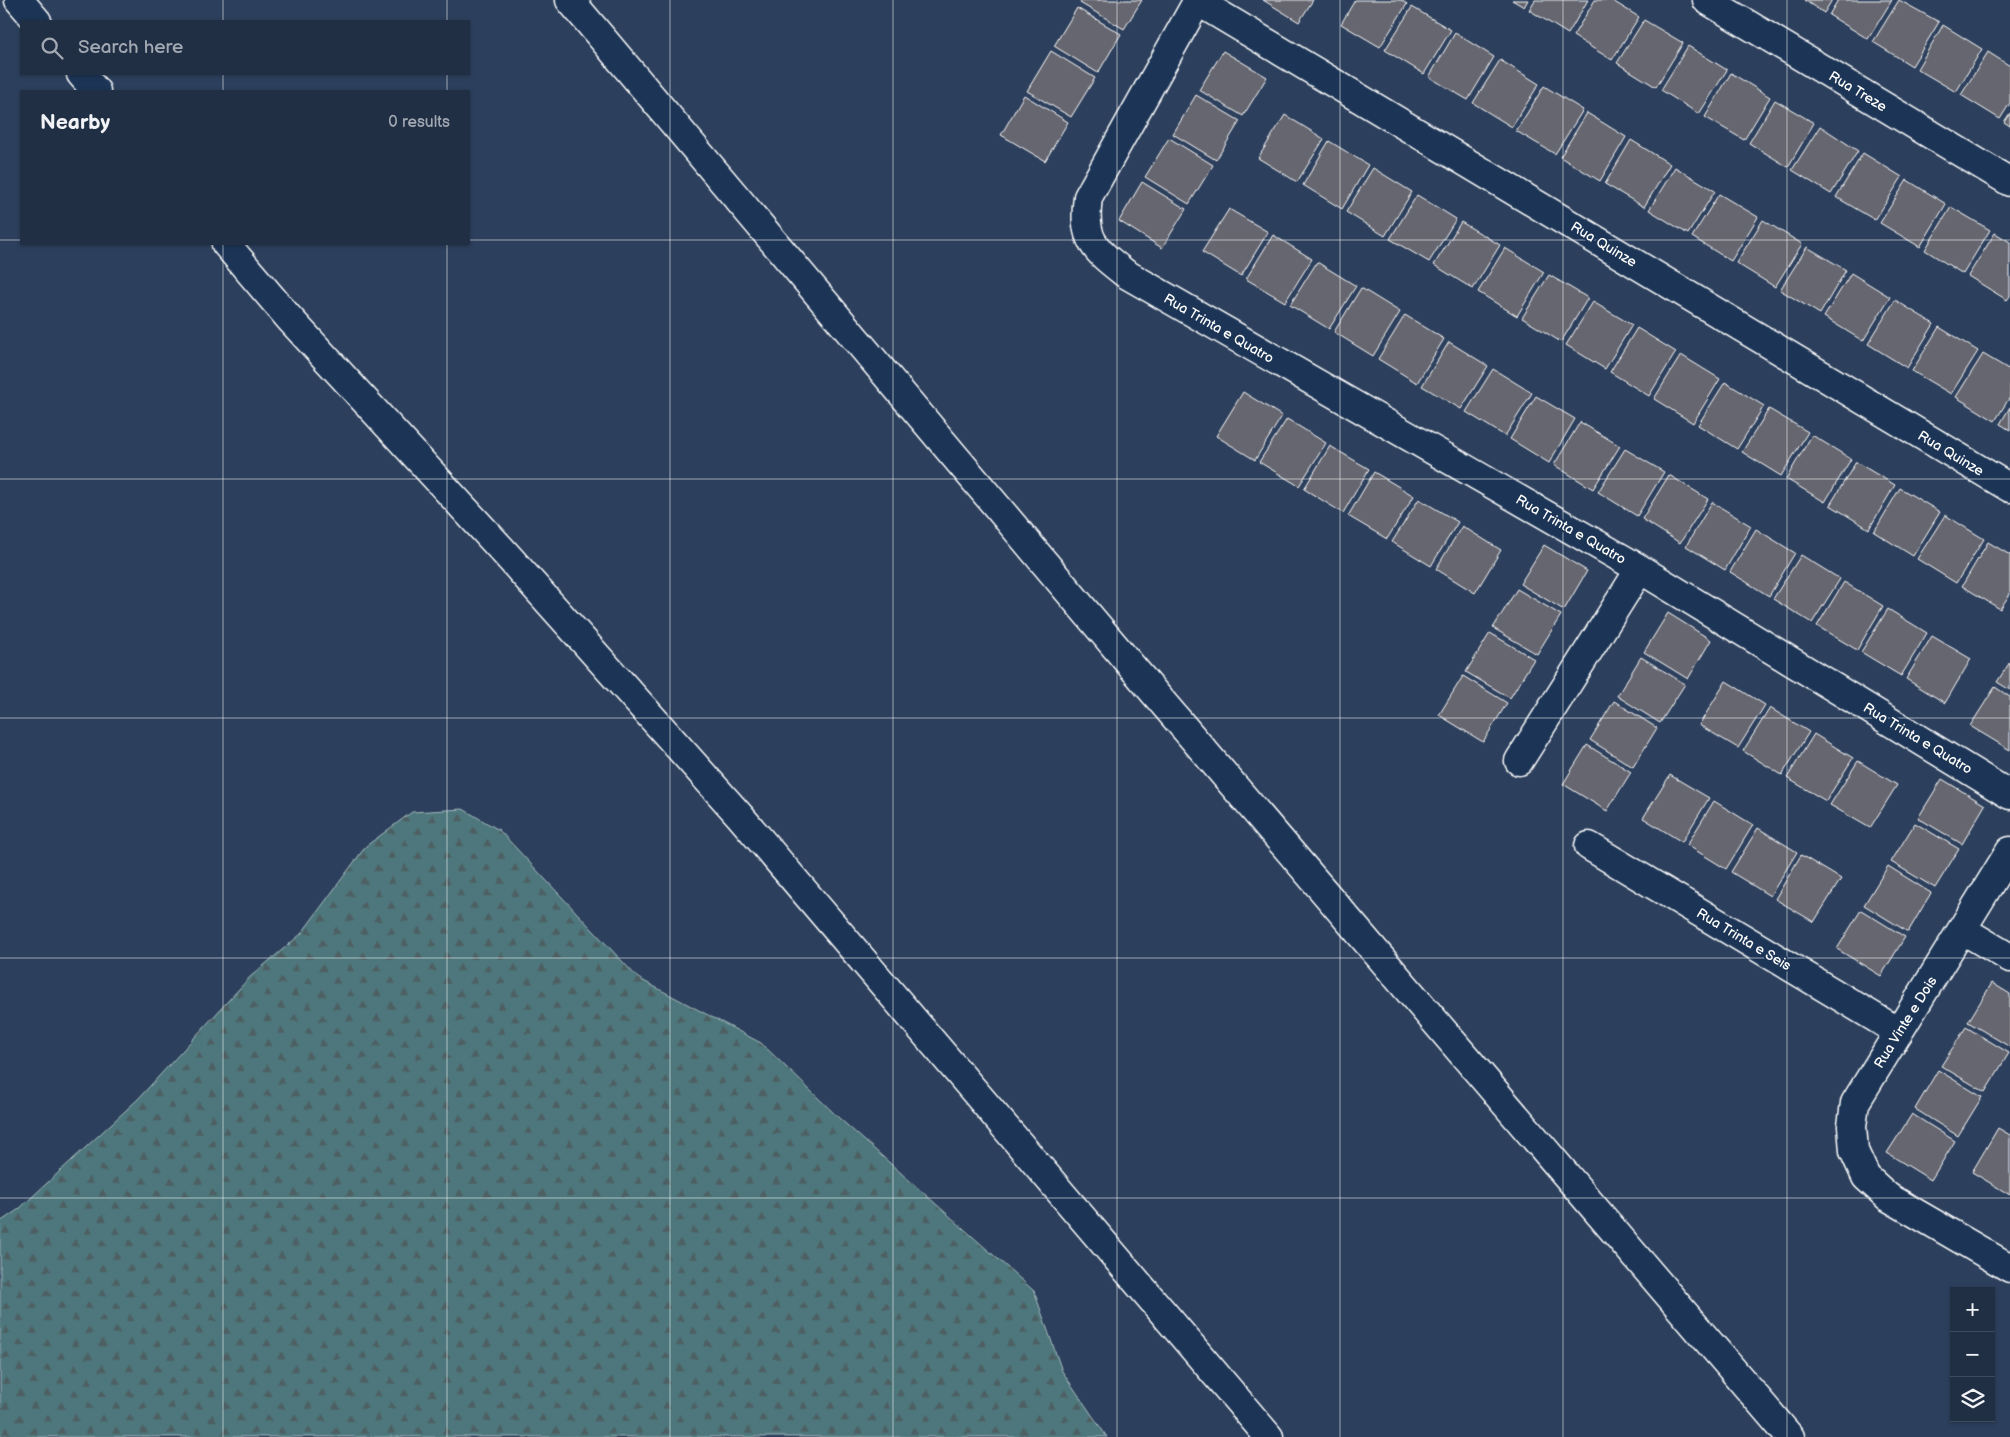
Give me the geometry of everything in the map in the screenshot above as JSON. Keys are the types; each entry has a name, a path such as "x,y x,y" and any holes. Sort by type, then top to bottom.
{"street":[{"path":"19,0 36,20"},
{"path":"570,0 1069,593 1790,1437"},
{"name":"Rua Trinta e Quatro","path":"1198,0 1088,197 1084,220 1089,238 1101,254 1126,274 1640,568 2010,795"},
{"name":"Rua Quinze","path":"1198,0 2010,488"},
{"name":"Rua Treze","path":"1707,0 2010,182"},
{"path":"82,75 95,90"},
{"path":"227,245 289,318 505,553 740,816 1269,1437"},
{"path":"1520,760 1640,568"},
{"name":"Rua Trinta e Seis","path":"1589,846 1899,1032"},
{"name":"Rua Vinte e Dois","path":"2010,851 1855,1103 1852,1126 1854,1151 1866,1177 1888,1197 2010,1268"},
{"path":"1963,930 2010,958"}],"green space":[{"path":"463,809 499,830 638,978 761,1043 839,1118 1034,1291 1062,1371 1107,1437 0,1437 0,1222 19,1209 138,1099 250,977 301,934 366,846 412,812"}],"building":[{"path":"1082,0 1142,0 1124,29 1080,3"},
{"path":"1263,0 1313,0 1299,22"},
{"path":"1355,0 1401,0 1407,4 1380,47 1341,24"},
{"path":"1512,0 1528,0 1524,7"},
{"path":"1535,0 1588,0 1568,34 1529,10"},
{"path":"1595,0 1611,0 1639,17 1612,60 1573,36"},
{"path":"1804,0 1832,0 1824,13"},
{"path":"1838,0 1892,0 1868,39 1829,15"},
{"path":"1899,0 1939,22 1912,66 1873,42"},
{"path":"1412,7 1451,30 1424,74 1385,50"},
{"path":"1077,8 1121,34 1098,73 1054,46"},
{"path":"1644,20 1683,43 1656,87 1617,63"},
{"path":"1943,25 1982,49 1956,92 1917,69"},
{"path":"1455,33 1494,57 1468,100 1429,77"},
{"path":"1688,46 1727,70 1699,114 1661,90"},
{"path":"1051,51 1095,78 1071,117 1027,91"},
{"path":"1223,51 1267,77 1243,116 1199,90"},
{"path":"1988,52 2010,66 2010,103 2000,119 1961,95"},
{"path":"1500,60 1539,84 1512,127 1473,103"},
{"path":"1731,73 1770,97 1744,140 1705,117"},
{"path":"1544,86 1583,110 1555,154 1516,131"},
{"path":"1024,95 1068,122 1045,161 1001,135"},
{"path":"1196,95 1240,121 1216,160 1173,134"},
{"path":"1775,100 1814,123 1788,167 1749,143"},
{"path":"1587,113 1626,137 1600,181 1560,157"},
{"path":"2010,113 2010,126 2004,122"},
{"path":"1285,115 1324,139 1297,182 1258,158"},
{"path":"1820,126 1858,151 1831,194 1792,170"},
{"path":"1169,138 1213,165 1189,204 1145,177"},
{"path":"1631,140 1670,164 1644,207 1605,184"},
{"path":"1329,141 1368,165 1342,209 1303,185"},
{"path":"1863,153 1902,177 1875,220 1836,197"},
{"path":"1675,167 1715,191 1688,234 1649,210"},
{"path":"1373,168 1412,192 1385,236 1346,212"},
{"path":"1907,180 1946,204 1920,247 1880,223"},
{"path":"1142,182 1186,209 1162,248 1119,221"},
{"path":"1719,194 1758,217 1731,261 1692,237"},
{"path":"1417,195 1456,219 1429,262 1390,239"},
{"path":"1951,207 1990,230 1963,274 1925,250"},
{"path":"1229,209 1268,232 1241,276 1202,252"},
{"path":"1763,220 1802,244 1775,287 1736,263"},
{"path":"1461,222 1500,245 1473,289 1434,265"},
{"path":"1995,233 2010,242 2010,296 2007,300 1968,276"},
{"path":"1273,235 1312,259 1285,302 1246,279"},
{"path":"1807,247 1846,270 1820,314 1780,290"},
{"path":"1505,248 1544,272 1517,316 1478,292"},
{"path":"1317,262 1356,286 1329,329 1290,305"},
{"path":"1851,273 1890,297 1863,341 1824,317"},
{"path":"1549,275 1588,298 1561,342 1522,318"},
{"path":"1361,288 1400,312 1373,356 1334,332"},
{"path":"1895,300 1934,324 1907,368 1868,344"},
{"path":"1593,302 1632,325 1605,369 1566,345"},
{"path":"1405,315 1444,339 1417,383 1378,359"},
{"path":"1939,327 1978,351 1951,394 1912,371"},
{"path":"1637,328 1676,352 1649,396 1610,372"},
{"path":"1449,342 1488,366 1461,409 1422,386"},
{"path":"1983,354 2010,370 2010,397 1995,421 1956,397"},
{"path":"1681,355 1720,379 1693,423 1654,399"},
{"path":"1493,369 1532,393 1505,436 1466,412"},
{"path":"1725,382 1764,406 1737,449 1698,425"},
{"path":"1243,392 1282,416 1255,460 1216,436"},
{"path":"1536,396 1575,419 1549,463 1510,439"},
{"path":"2010,407 2010,430 2000,424"},
{"path":"1769,409 1808,432 1781,476 1742,452"},
{"path":"1287,419 1326,443 1299,486 1259,462"},
{"path":"1580,422 1620,446 1593,489 1554,465"},
{"path":"1812,435 1851,459 1825,502 1786,479"},
{"path":"1330,446 1369,469 1343,513 1304,489"},
{"path":"1625,449 1664,472 1637,516 1598,492"},
{"path":"1856,462 1895,485 1869,529 1830,505"},
{"path":"1374,472 1414,496 1387,539 1348,516"},
{"path":"1669,475 1708,499 1680,543 1642,519"},
{"path":"1900,488 1940,512 1913,556 1874,532"},
{"path":"1419,499 1458,522 1431,566 1392,542"},
{"path":"1712,502 1751,526 1725,570 1686,546"},
{"path":"1945,515 1984,539 1956,583 1917,559"},
{"path":"1462,526 1501,550 1475,593 1436,569"},
{"path":"1756,529 1795,553 1769,596 1730,572"},
{"path":"1988,542 2010,555 2010,594 2000,609 1962,586"},
{"path":"1544,545 1587,571 1564,610 1520,584"},
{"path":"1801,555 1840,579 1812,623 1773,599"},
{"path":"1844,582 1883,606 1857,650 1817,626"},
{"path":"1517,589 1561,615 1537,654 1493,628"},
{"path":"1888,609 1927,633 1901,676 1861,652"},
{"path":"1668,613 1711,640 1688,679 1644,652"},
{"path":"1490,633 1534,659 1510,698 1466,672"},
{"path":"1932,636 1971,659 1945,703 1906,679"},
{"path":"1641,657 1685,684 1660,723 1617,696"},
{"path":"2010,662 2010,690 1997,682"},
{"path":"1463,676 1507,703 1483,742 1439,715"},
{"path":"1726,681 1765,705 1738,748 1699,725"},
{"path":"1995,687 2010,697 2010,750 1970,726"},
{"path":"1614,701 1657,728 1633,767 1590,740"},
{"path":"1770,708 1809,732 1782,775 1743,751"},
{"path":"1814,734 1853,758 1826,801 1787,778"},
{"path":"1587,745 1631,772 1607,811 1563,784"},
{"path":"1858,761 1897,785 1870,828 1830,805"},
{"path":"1670,775 1709,798 1682,842 1643,818"},
{"path":"1942,779 1985,805 1962,844 1918,818"},
{"path":"1714,801 1753,825 1726,869 1687,845"},
{"path":"1915,823 1959,849 1935,888 1891,862"},
{"path":"1758,828 1797,852 1770,896 1731,872"},
{"path":"1801,855 1841,879 1814,922 1775,899"},
{"path":"1888,866 1931,893 1908,932 1864,905"},
{"path":"1861,910 1905,937 1881,976 1837,949"},
{"path":"1992,983 2010,994 2010,1047 1968,1022"},
{"path":"1966,1027 2009,1053 1985,1092 1941,1066"},
{"path":"1938,1070 1982,1097 1958,1136 1915,1109"},
{"path":"1912,1114 1955,1141 1931,1180 1887,1153"},
{"path":"1998,1128 2010,1135 2010,1195 1972,1172"}]}
